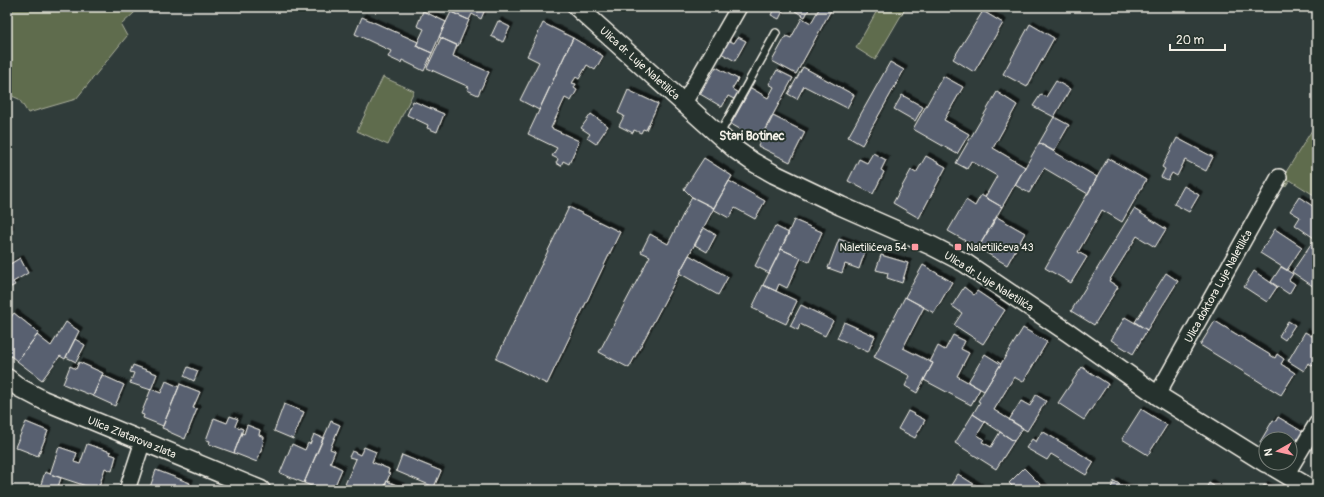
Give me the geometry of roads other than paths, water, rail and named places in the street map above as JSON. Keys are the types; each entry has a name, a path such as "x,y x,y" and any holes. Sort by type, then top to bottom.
{"street":[{"name":"Ulica dr. Luje Naletilića","path":"578,7 736,150 754,162 774,174 841,206 932,246 965,263 1057,324 1157,395 1258,458"},
{"name":"Ulica dr. Luje Naletilića","path":"684,103 739,7"},
{"name":"Ulica doktora Luje Naletilića","path":"1157,395 1279,177"},
{"name":"Ulica Zlatarova zlata","path":"7,378 20,388 43,400 261,490"},
{"path":"1286,475 1317,423"},
{"path":"127,490 143,442"},
{"name":"Ulica dr. Luje Naletilića","path":"1279,471 1313,490"}],"lane":[{"path":"719,135 776,33"}],"place":[{"name":"Naletilićeva 54","path":"915,247"},
{"name":"Naletilićeva 43","path":"958,247"}],"district":[{"name":"Stari Botinec","path":"752,136"}]}
